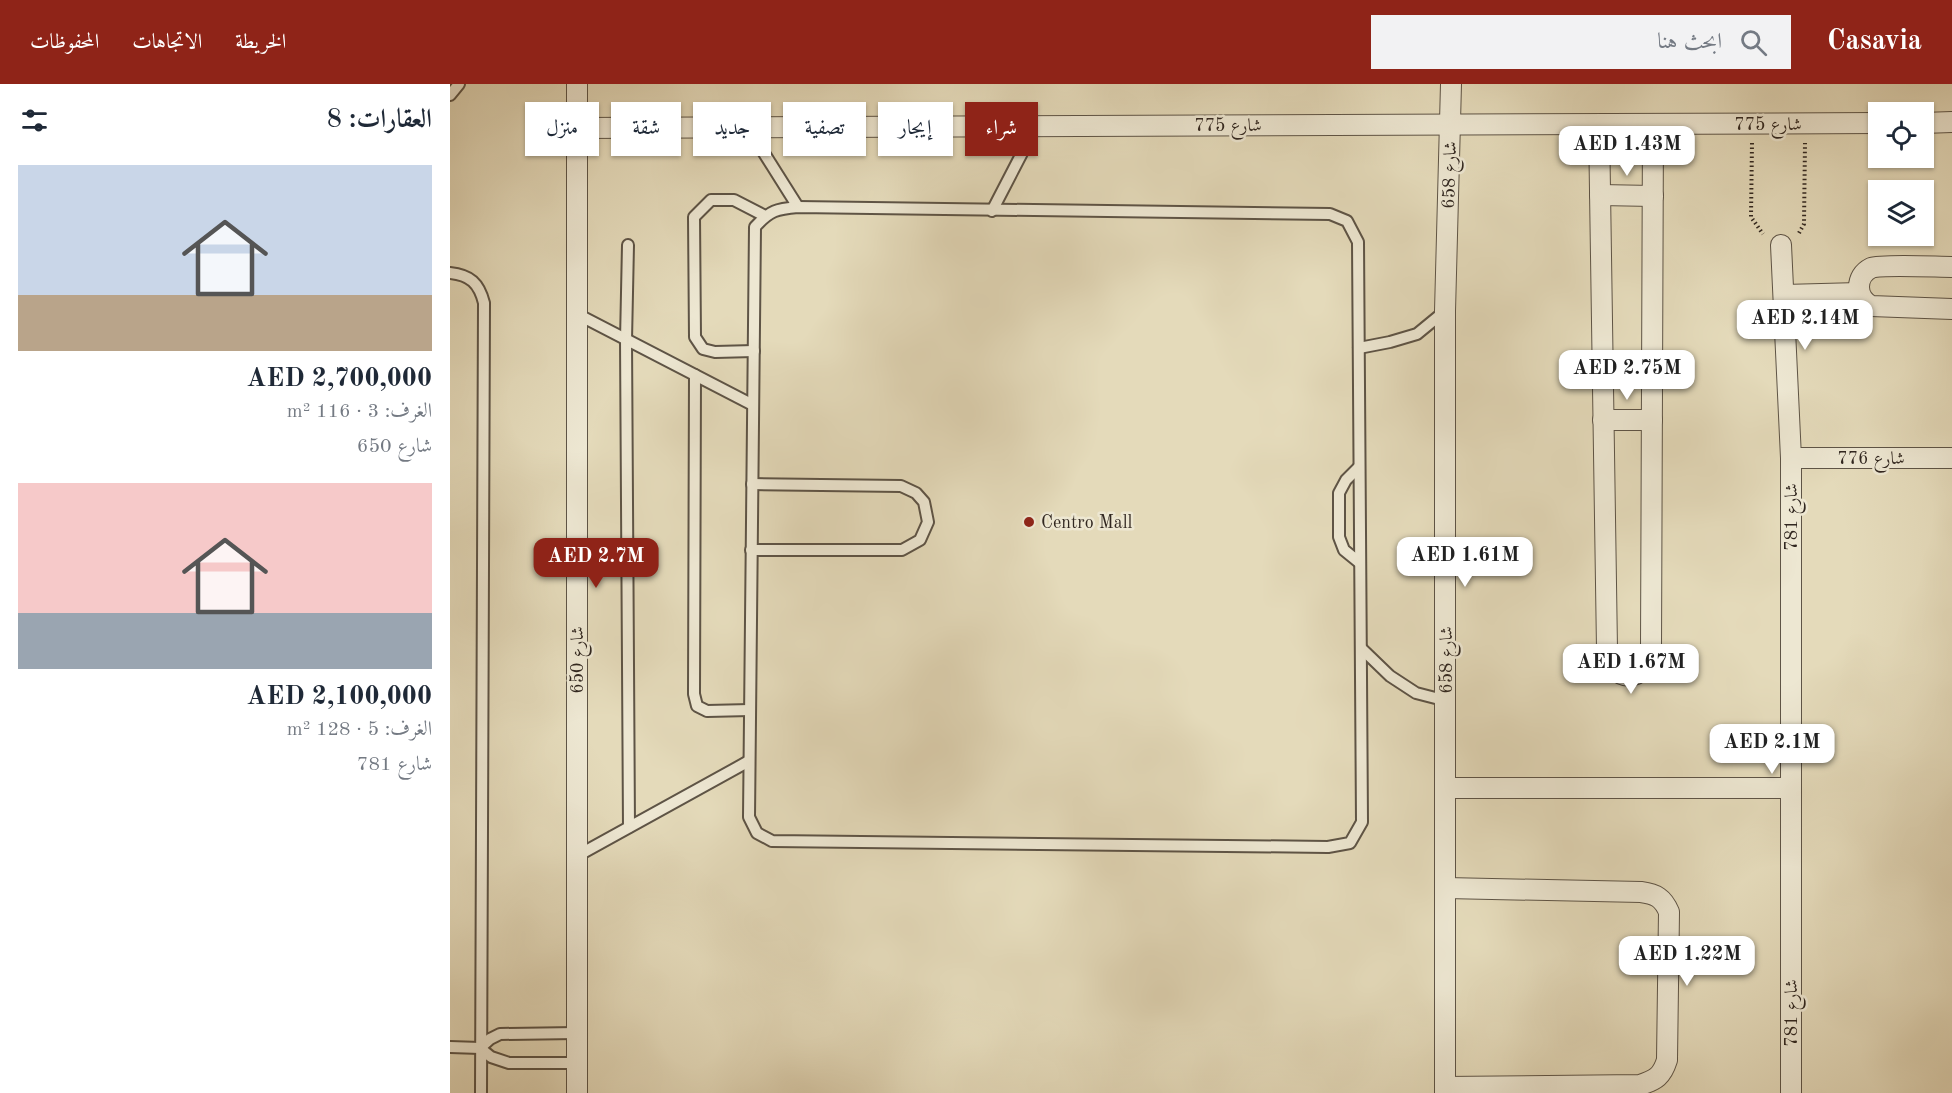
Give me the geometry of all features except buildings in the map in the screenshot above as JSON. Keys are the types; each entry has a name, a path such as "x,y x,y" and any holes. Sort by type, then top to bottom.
{"street":[{"name":"شارع 650","path":"577,84 577,102"},
{"name":"شارع 658","path":"1445,1090 1447,701 1445,311 1451,84"},
{"path":"1934,123 1952,122"},
{"name":"شارع 775","path":"1038,126 1868,123"},
{"path":"1599,125 1607,659 1619,674 1629,676 1639,674 1646,668 1650,659 1653,125"},
{"name":"شارع 775","path":"771,126 965,126"},
{"name":"شارع 775","path":"599,128 693,127"},
{"name":"شارع 650","path":"577,156 577,1093"},
{"path":"1600,195 1653,196"},
{"name":"شارع 781","path":"1781,245 1791,458 1791,1093"},
{"path":"1952,267 1870,268 1860,279 1859,293 1866,303 1877,307 1952,309"},
{"path":"1784,295 1859,293"},
{"path":"1603,420 1652,420"},
{"name":"شارع 776","path":"1791,458 1952,458"},
{"path":"1446,788 1791,788"},
{"path":"1445,1090 1640,1085 1654,1081 1663,1073 1666,1060 1669,912 1664,901 1654,894 1641,892 1446,888"}],"lane":[{"path":"450,95 459,84"},
{"path":"766,156 798,207"},
{"path":"992,211 1020,156"},
{"path":"754,351 715,352 703,349 695,337 694,217 711,200 734,200 765,216"},
{"path":"798,207 992,211 1330,214 1347,221 1358,242 1362,649 1362,822 1350,843 1316,847 772,841 757,833 748,817 755,227 765,216 776,209 798,207"},
{"path":"628,245 626,340 629,827"},
{"path":"450,273 463,274 474,281 481,291 484,303 481,1093"},
{"path":"1359,348 1417,334 1445,311"},
{"path":"577,315 753,405"},
{"path":"694,375 694,694 697,706 707,711 750,710"},
{"path":"1359,466 1346,480 1339,493 1339,537 1344,550 1360,563"},
{"path":"751,550 902,550 920,540 928,522 924,502 916,493 901,486 752,484"},
{"path":"1362,649 1390,676 1416,693 1447,701"},
{"path":"576,856 749,761"},
{"path":"480,1048 500,1034 576,1033"},
{"path":"450,1047 480,1048 491,1058 509,1063 577,1064"}],"path":[{"path":"1752,125 1751,218 1764,236 1781,245 1796,238 1804,224 1805,124"}],"place":[{"name":"Centro Mall","path":"1029,522"}]}
